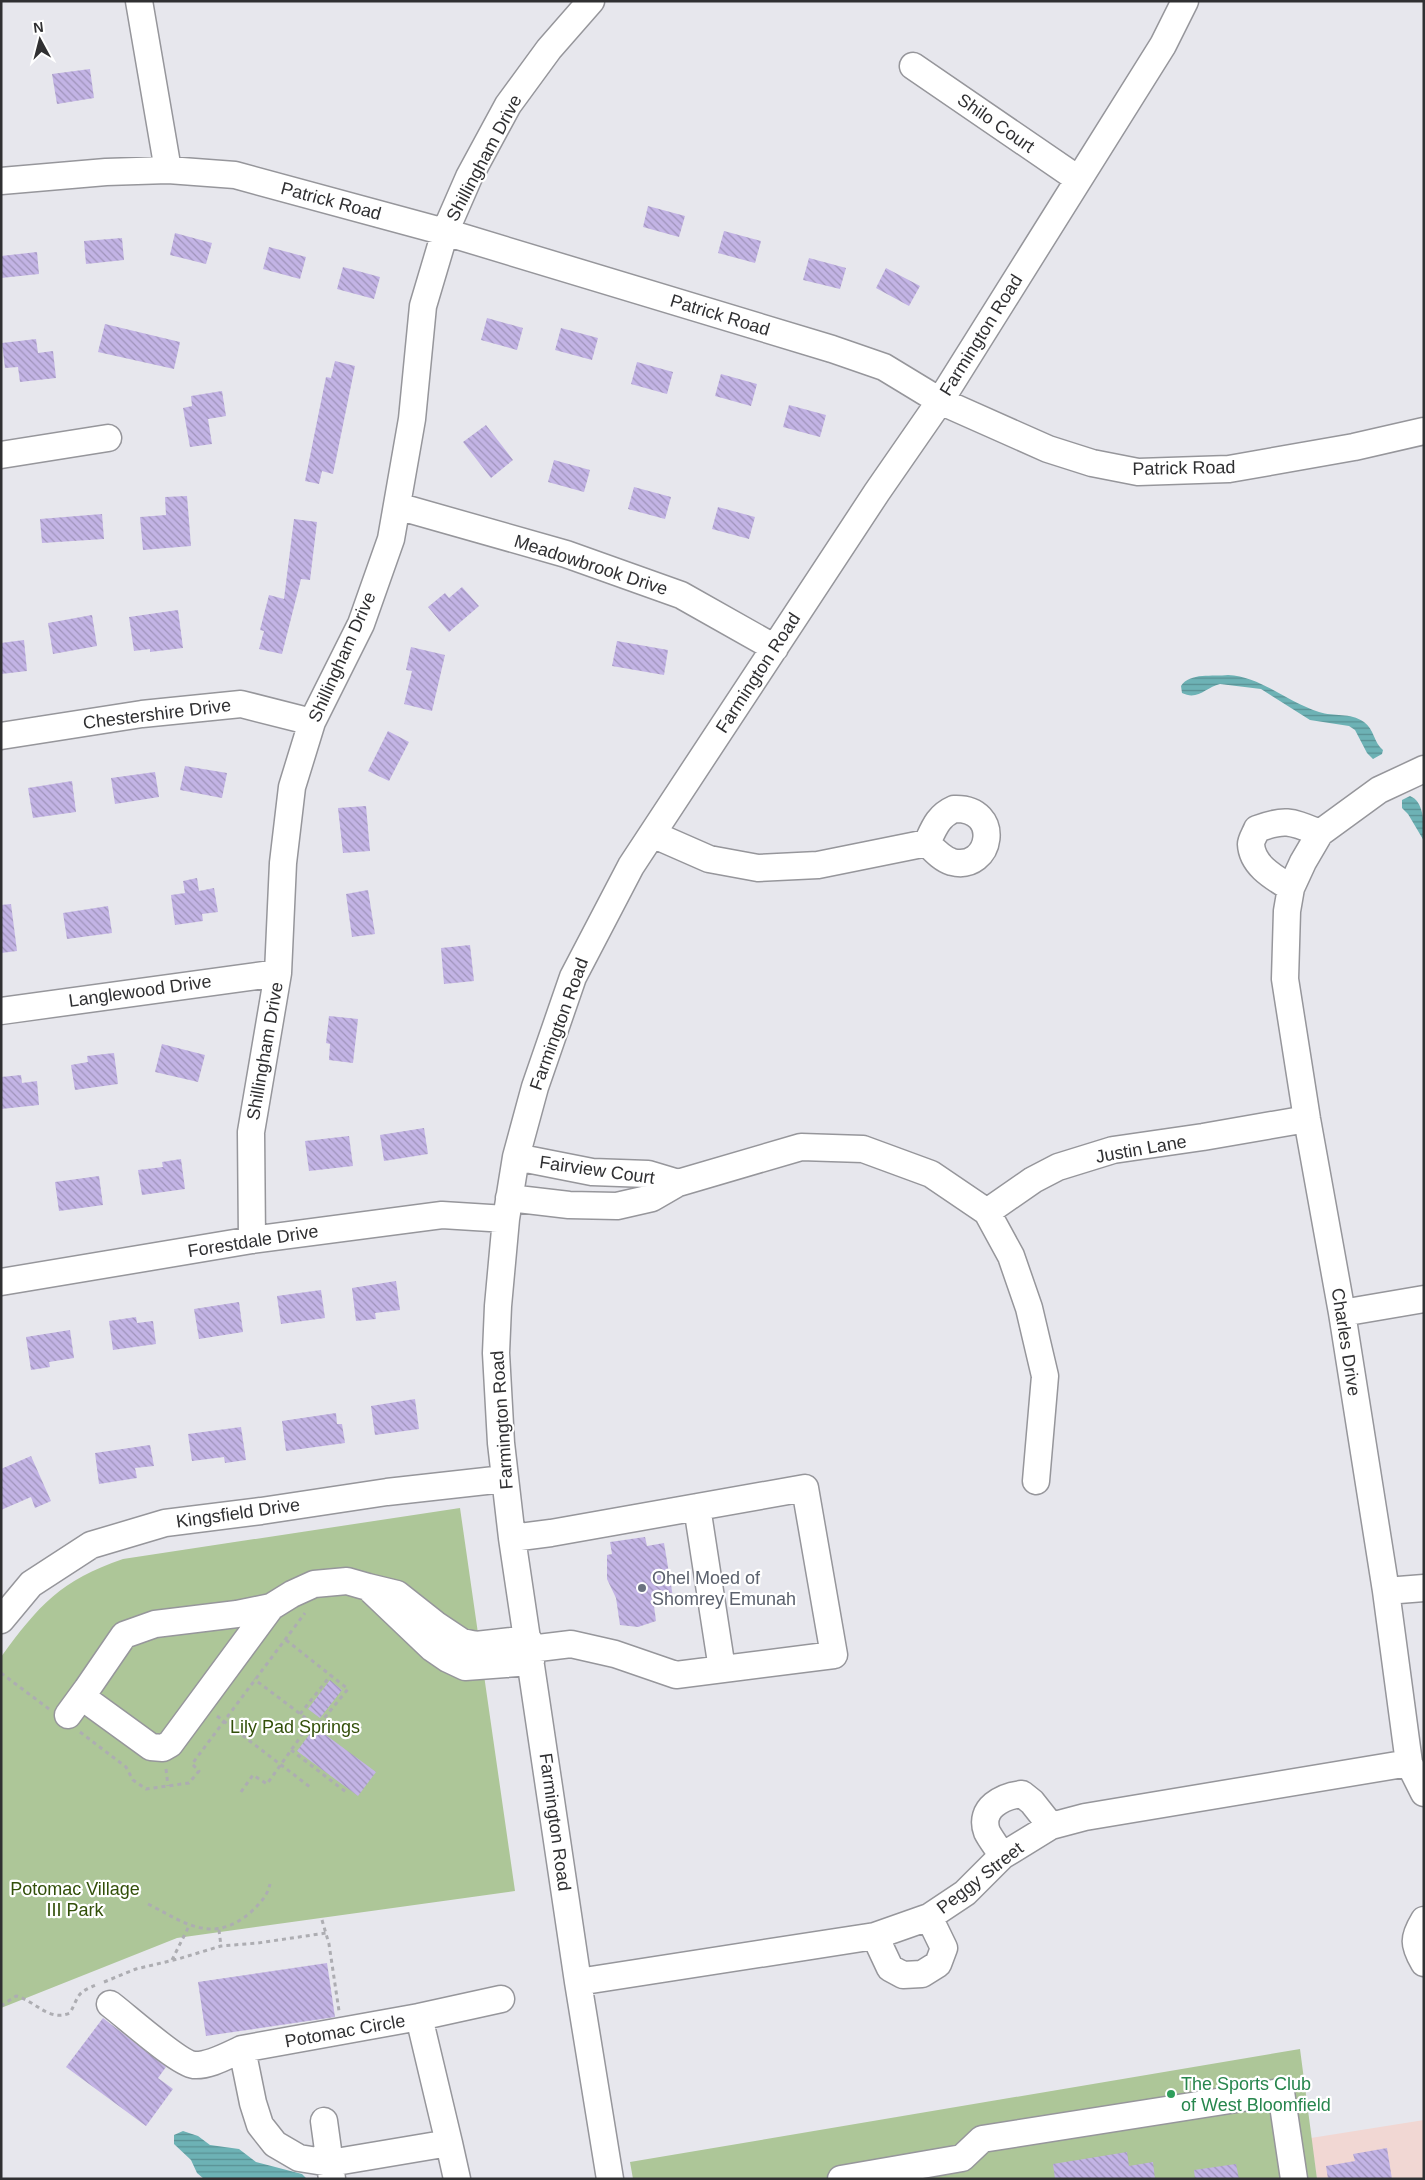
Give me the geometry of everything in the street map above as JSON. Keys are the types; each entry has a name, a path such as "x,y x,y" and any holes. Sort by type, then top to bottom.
{"street":[{"path":"139,1 168,170"},
{"name":"Shillingham Drive","path":"252,1240 251,1132 278,973 283,863 292,788 312,722 361,624 391,539 412,419 423,306 444,232 469,177 508,105 549,49 591,1"},
{"name":"Farmington Road","path":"610,2179 578,1982 504,1479 496,1353 507,1208 516,1158 535,1087 573,977 631,866 877,492 940,401 1163,45 1185,1"},
{"name":"Shilo Court","path":"913,66 1078,179"},
{"name":"Patrick Road","path":"1,181 106,172 168,170 235,176 444,232 832,349 884,367 940,401 1048,449 1092,463 1138,472 1229,469 1354,447 1424,430"},
{"path":"1,454 108,438"},
{"name":"Meadowbrook Drive","path":"397,506 566,554 681,595 775,648"},
{"name":"Chestershire Drive","path":"1,736 142,714 241,704 312,722"},
{"name":"Charles Drive","path":"1424,768 1379,790 1320,833 1303,862 1291,888 1285,979 1307,1119 1342,1313 1386,1591 1409,1763 1424,1793"},
{"path":"1291,888 1275,878 1256,861 1251,843 1257,829 1279,821 1291,822 1320,833"},
{"path":"652,834 709,859 758,868 818,865 927,843"},
{"name":"Langlewood Drive","path":"1,1011 278,973"},
{"name":"Justin Lane","path":"987,1212 1033,1180 1058,1168 1113,1150 1307,1119"},
{"name":"Fairview Court","path":"507,1208 569,1205 617,1206 652,1198 678,1183 801,1147 863,1149 931,1174 987,1212 1010,1256 1029,1308 1045,1376 1036,1481"},
{"name":"Fairview Court","path":"516,1158 592,1172 648,1174 678,1183"},
{"name":"Forestdale Drive","path":"1,1282 252,1240 442,1214 507,1208"},
{"path":"1342,1313 1424,1299"},
{"name":"Kingsfield Drive","path":"1,1620 31,1584 91,1545 165,1523 387,1492 504,1479"},
{"path":"68,1715 124,1635 155,1624 238,1614 271,1607 292,1594 314,1584 347,1581 397,1594 419,1623 432,1648 448,1659 465,1667 530,1650 572,1644 616,1654 676,1675 834,1655 805,1488 551,1533 512,1538"},
{"path":"697,1507 722,1669"},
{"path":"1386,1591 1424,1588"},
{"path":"87,1689 86,1697 89,1702 151,1747 162,1748 170,1744 271,1607"},
{"name":"Peggy Street","path":"578,1982 875,1936 929,1916 965,1893 1002,1856 1051,1826 1085,1817 1409,1763"},
{"path":"1002,1856 987,1831 986,1816 994,1804 1008,1796 1022,1794 1032,1802 1051,1826"},
{"path":"875,1936 890,1968 903,1975 922,1974 938,1964 944,1948 929,1916"},
{"path":"1424,1920 1415,1936 1417,1951 1424,1963"},
{"path":"419,2017 501,1999"},
{"name":"Potomac Circle","path":"110,2004 180,2058 194,2065 211,2062 242,2049 419,2017 457,2179"},
{"path":"242,2049 253,2103 260,2125 275,2144 299,2158 330,2171 449,2143"},
{"path":"841,2179 962,2158 982,2139 1281,2092 1294,2179"},
{"path":"324,2121 330,2171"}],"path":[{"path":"254,1679 311,1722 321,1722 348,1689 286,1640"},
{"path":"300,1714 331,1675"},
{"path":"200,1703 310,1787"},
{"path":"240,1792 253,1775 267,1784 311,1722"},
{"path":"291,1750 346,1792"},
{"path":"148,1904 189,1926 219,1930 241,1920 261,1902 268,1894 270,1884"},
{"path":"322,1920 326,1933 342,2032"},
{"path":"171,1961 189,1926"},
{"path":"219,1930 221,1946"},
{"path":"1,2006 16,1996 28,2000 46,2014 63,2016 70,2014 78,1995 84,1990 136,1969 221,1946 258,1943 326,1933"}],"shaded area":[{"path":"1424,2120 1424,2179 1317,2179 1311,2138"}],"green space":[{"name":"Lily Pad Springs","path":"460,1508 515,1891 177,1938 1,2008 1,1657 27,1623 67,1586 101,1567 123,1559"},
{"name":"The Sports Club of West Bloomfield","path":"1300,2049 1317,2179 633,2179 630,2162"}],"water":[{"path":"1228,675 1252,680 1307,708 1359,719 1370,728 1383,750 1382,754 1373,759 1367,753 1355,730 1349,726 1310,720 1261,689 1220,684 1193,695 1182,693 1181,686 1190,679 1202,676"},
{"path":"1410,796 1419,803 1423,815 1424,841 1408,814 1402,808 1402,800"},
{"path":"183,2131 198,2136 210,2145 239,2149 256,2162 302,2174 307,2179 204,2179 197,2173 191,2160 174,2144 174,2135"}],"building":[{"path":"90,69 94,98 57,104 52,74"},
{"path":"648,206 685,216 679,237 643,227"},
{"path":"724,231 761,241 755,263 718,253"},
{"path":"175,233 212,243 206,264 170,255"},
{"path":"122,238 124,260 86,264 84,241"},
{"path":"269,247 306,257 300,279 263,269"},
{"path":"37,252 39,274 1,278 1,256"},
{"path":"809,258 846,268 840,289 803,280"},
{"path":"343,267 380,277 374,299 337,289"},
{"path":"886,268 920,286 909,306 876,288"},
{"path":"487,318 523,328 517,350 481,340"},
{"path":"105,324 180,342 174,369 98,352"},
{"path":"561,328 598,338 592,360 555,350"},
{"path":"36,339 38,353 53,351 56,378 20,382 18,367 5,368 2,343"},
{"path":"335,361 355,366 333,474 322,471 319,484 305,481 326,377 331,378"},
{"path":"637,362 673,372 667,394 631,384"},
{"path":"721,374 757,384 751,406 715,396"},
{"path":"222,391 226,416 208,419 212,444 190,447 183,408 192,406 191,396"},
{"path":"789,405 826,415 820,437 783,427"},
{"path":"486,425 513,460 491,478 463,442"},
{"path":"554,460 590,470 584,492 548,482"},
{"path":"634,487 671,497 665,519 628,509"},
{"path":"187,496 191,546 143,550 140,517 166,515 165,497"},
{"path":"718,507 755,517 749,539 712,529"},
{"path":"102,514 104,539 42,543 40,519"},
{"path":"294,519 317,522 310,580 301,579 282,654 259,649 264,631 260,630 269,595 284,599"},
{"path":"462,587 479,606 449,632 428,607 445,593 449,598"},
{"path":"178,610 183,648 150,652 150,649 134,651 129,617"},
{"path":"92,615 97,646 53,654 48,623"},
{"path":"24,640 27,671 1,674 1,643"},
{"path":"617,641 668,650 664,675 612,666"},
{"path":"411,647 445,655 432,711 404,704 412,671 406,670"},
{"path":"388,731 409,742 389,781 368,771"},
{"path":"185,766 227,773 222,798 180,790"},
{"path":"155,772 159,797 115,804 111,778"},
{"path":"72,781 76,812 33,818 28,788"},
{"path":"366,806 370,851 343,853 338,808"},
{"path":"197,878 199,891 214,888 218,912 202,914 203,921 175,925 171,895 185,893 183,881"},
{"path":"368,890 375,934 352,937 346,894"},
{"path":"11,904 17,951 1,953 1,905"},
{"path":"108,906 112,933 67,939 63,913"},
{"path":"470,945 474,981 444,984 441,948"},
{"path":"329,1016 358,1019 353,1063 329,1060 330,1044 326,1043"},
{"path":"162,1044 205,1055 198,1082 155,1072"},
{"path":"114,1053 118,1084 75,1090 71,1065 88,1062 87,1056"},
{"path":"21,1075 22,1083 37,1081 39,1105 1,1109 1,1077"},
{"path":"424,1128 428,1154 384,1161 380,1135"},
{"path":"349,1136 353,1166 309,1171 305,1141"},
{"path":"181,1159 185,1189 142,1195 138,1170 163,1167 162,1162"},
{"path":"99,1176 103,1205 59,1211 55,1182"},
{"path":"396,1281 400,1310 375,1313 376,1319 356,1321 352,1288"},
{"path":"321,1290 325,1318 281,1324 277,1296"},
{"path":"239,1302 243,1332 199,1339 194,1309"},
{"path":"136,1317 137,1323 153,1321 156,1344 113,1350 109,1321"},
{"path":"70,1330 74,1358 49,1362 50,1367 31,1370 26,1337"},
{"path":"415,1399 419,1429 375,1435 371,1406"},
{"path":"336,1413 337,1424 342,1424 345,1443 286,1451 282,1421"},
{"path":"241,1427 246,1460 225,1463 224,1457 192,1461 188,1434"},
{"path":"150,1445 154,1466 135,1468 137,1478 99,1484 95,1453"},
{"path":"31,1456 51,1501 35,1508 31,1497 1,1510 1,1469"},
{"name":"Ohel Moed of Shomrey Emunah","path":"645,1537 647,1546 664,1543 674,1603 654,1606 656,1621 638,1627 620,1625 616,1598 607,1579 607,1555 612,1554 610,1542"},
{"path":"330,1680 342,1690 320,1718 308,1709"},
{"path":"315,1727 376,1772 358,1796 297,1751"},
{"path":"327,1963 335,2017 206,2036 198,1982"},
{"path":"103,2018 166,2067 158,2078 173,2089 146,2126 66,2067"},
{"path":"1387,2148 1392,2179 1328,2179 1326,2166 1355,2161 1353,2154"},
{"path":"1127,2152 1129,2166 1153,2162 1155,2179 1055,2179 1053,2164"},
{"path":"1236,2164 1239,2179 1195,2179 1194,2170"}],"place":[{"name":"Ohel Moed of Shomrey Emunah","path":"642,1588"},
{"name":"The Sports Club of West Bloomfield","path":"1171,2094"}],"park label":[{"name":"Potomac Village III Park","path":"75,1899"}]}
